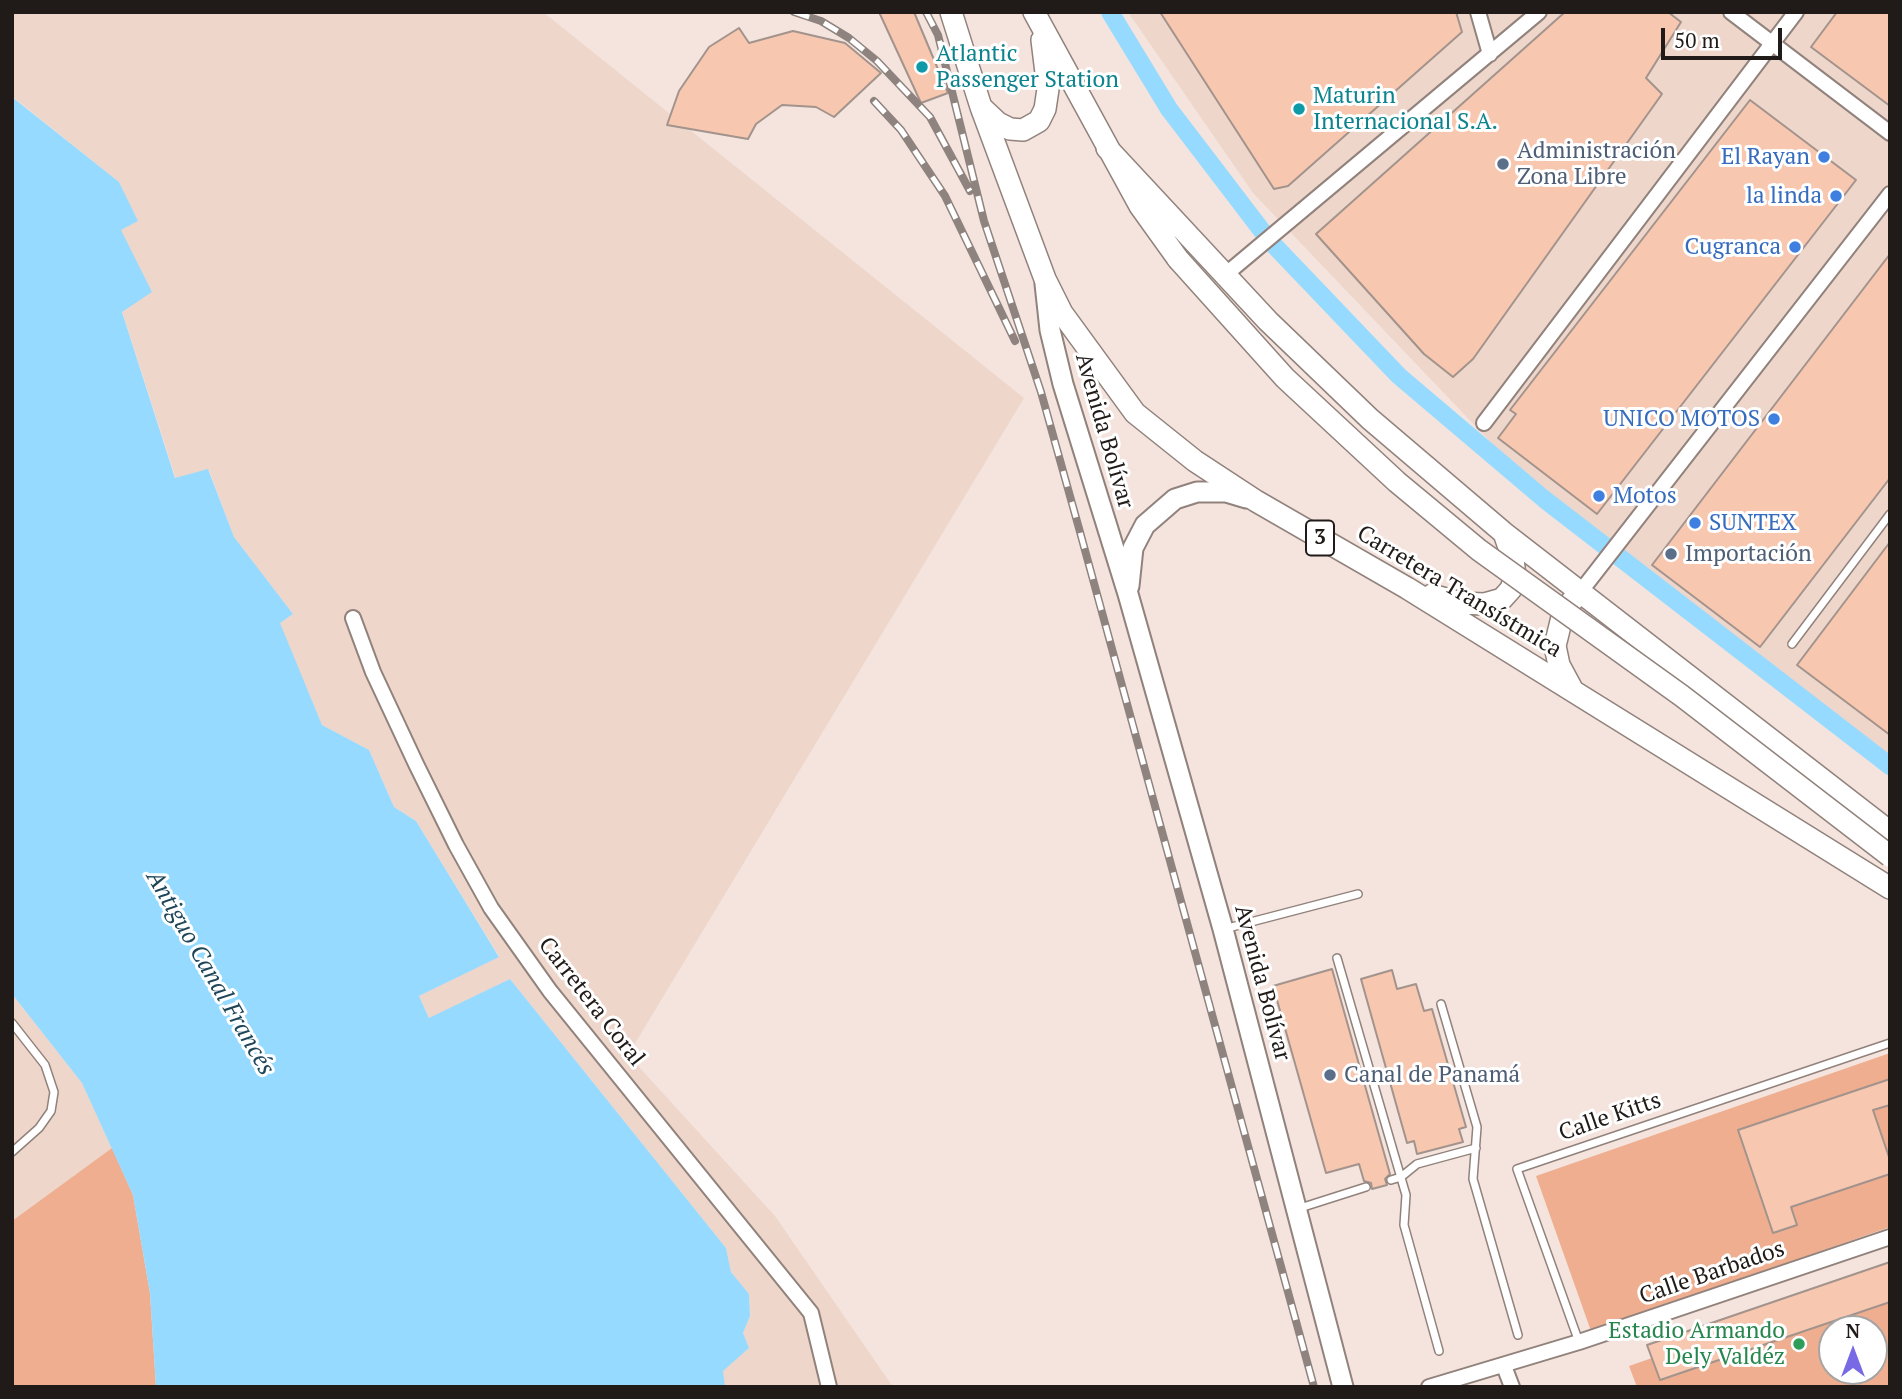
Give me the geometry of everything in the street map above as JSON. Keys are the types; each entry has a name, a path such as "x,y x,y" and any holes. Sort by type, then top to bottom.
{"main road":[{"name":"Carretera Transístmica","path":"951,12 981,107 1045,279 1069,324 1135,413 1195,461 1256,501 1407,588 1890,888"},
{"name":"Carretera Transístmica","path":"1036,16 1140,206 1178,259 1285,378 1397,482 1479,550 1682,696 1890,856"},
{"path":"981,107 998,123 1016,130 1029,128 1042,116 1048,89 1036,16"},
{"path":"1107,148 1322,376 1504,533 1890,832"},
{"name":"Avenida Bolívar","path":"1045,279 1050,330 1063,384 1128,594 1223,929 1343,1387"},
{"name":"Avenida Bolívar","path":"1128,594 1133,548 1145,525 1175,499 1198,492 1226,492 1256,501"},
{"path":"1407,588 1461,603 1484,604 1502,599 1511,589 1515,576 1513,559 1504,533"},
{"path":"1573,691 1559,664 1555,646 1563,612 1581,591"}],"street":[{"path":"1478,12 1490,54"},
{"path":"1225,275 1539,12"},
{"path":"1731,12 1890,133"},
{"path":"1484,423 1797,12"},
{"path":"1581,591 1890,194"},
{"name":"Carretera Coral","path":"354,618 373,672 416,764 491,908 550,991 811,1313 829,1387"},
{"name":"Calle Barbados","path":"1429,1387 1579,1342 1890,1237"},
{"path":"1504,1366 1512,1387"}],"lane":[{"path":"1792,644 1890,514"},
{"path":"1223,929 1358,894"},
{"path":"1337,958 1406,1195 1404,1226 1438,1351"},
{"path":"1441,1004 1477,1127 1473,1179 1518,1335"},
{"path":"12,1023 45,1065 54,1092 51,1111 39,1128 12,1152"},
{"name":"Calle Kitts","path":"1579,1342 1517,1169 1890,1043"},
{"path":"1391,1180 1401,1177 1417,1164 1476,1148"},
{"path":"1296,1209 1366,1187"}],"shaded area":[{"path":"12,12 543,12 1024,398 628,1055 775,1216 893,1387 725,1387 722,1371 749,1348 743,1333 750,1316 749,1294 731,1272 726,1248 510,979 430,1019 419,996 499,956 416,821 394,807 369,750 322,725 279,623 293,614 234,537 209,470 176,479 122,311 121,230 137,221 119,182 12,96"},
{"path":"1128,12 1890,12 1890,755 1524,477 1253,193"},
{"path":"12,994 82,1083 112,1148 12,1221"},
{"path":"1890,1053 1890,1227 1591,1331 1536,1176"},
{"path":"112,1148 133,1195 150,1293 156,1387 12,1387 12,1221"},
{"name":"Estadio Armando Dely Valdéz","path":"1890,1302 1890,1387 1637,1387 1629,1366 1652,1358 1660,1380 1818,1326 1818,1385 1888,1385 1888,1315 1852,1315"}],"water":[{"name":"Antiguo Canal Francés","path":"12,97 119,182 138,221 121,230 152,292 122,312 175,478 208,469 234,537 293,614 280,623 322,725 369,750 394,807 416,821 499,957 419,996 429,1018 510,979 726,1248 731,1272 749,1294 750,1316 743,1333 749,1348 723,1371 725,1387 156,1387 150,1293 133,1195 82,1083 12,994"}],"building":[{"name":"Atlantic Passenger Station","path":"879,12 914,12 948,93 921,103"},
{"name":"Maturin Internacional S.A.","path":"1160,12 1456,12 1462,32 1288,186 1274,189"},
{"name":"Administración Zona Libre","path":"1565,12 1668,12 1681,22 1646,78 1662,94 1473,359 1453,377 1424,354 1316,234"},
{"path":"1837,12 1890,12 1890,106 1811,47"},
{"path":"739,28 749,43 793,31 845,43 881,73 834,117 816,107 782,105 756,124 748,139 667,125 679,91 709,47"},
{"path":"1750,100 1856,180 1597,514 1498,438 1516,414 1510,410"},
{"path":"1890,254 1890,478 1760,647 1652,565"},
{"path":"1890,542 1890,735 1797,665"},
{"name":"Canal de Panamá","path":"1332,969 1390,1174 1385,1179 1387,1185 1372,1189 1371,1183 1364,1181 1359,1164 1326,1173 1273,986"},
{"name":"Canal de Panamá","path":"1392,970 1397,989 1416,984 1424,1011 1432,1009 1466,1127 1459,1129 1463,1142 1417,1154 1414,1141 1407,1143 1361,979"},
{"path":"1890,1079 1890,1105 1873,1110 1890,1160 1890,1174 1791,1207 1797,1225 1773,1233 1738,1130"},
{"path":"1890,1262 1890,1302 1852,1315 1818,1315 1818,1326 1660,1380 1647,1345"}],"waterway":[{"path":"1110,12 1169,109 1269,240 1399,376 1544,499 1890,766"}],"railway":[{"path":"794,12 821,21 849,38 877,61 930,117 970,191"},
{"path":"926,12 938,35 984,221 1041,392 1314,1387"},
{"path":"874,101 901,130 945,196 1015,341"}],"place":[{"name":"Atlantic Passenger Station","path":"922,67"},
{"name":"Maturin Internacional S.A.","path":"1299,109"},
{"name":"El Rayan","path":"1824,157"},
{"name":"Administración Zona Libre","path":"1503,164"},
{"name":"la linda","path":"1836,196"},
{"name":"Cugranca","path":"1795,247"},
{"name":"UNICO MOTOS","path":"1774,419"},
{"name":"Motos","path":"1599,496"},
{"name":"SUNTEX","path":"1695,523"},
{"name":"Importación","path":"1671,554"},
{"name":"Canal de Panamá","path":"1330,1075"},
{"name":"Estadio Armando Dely Valdéz","path":"1799,1344"}]}
